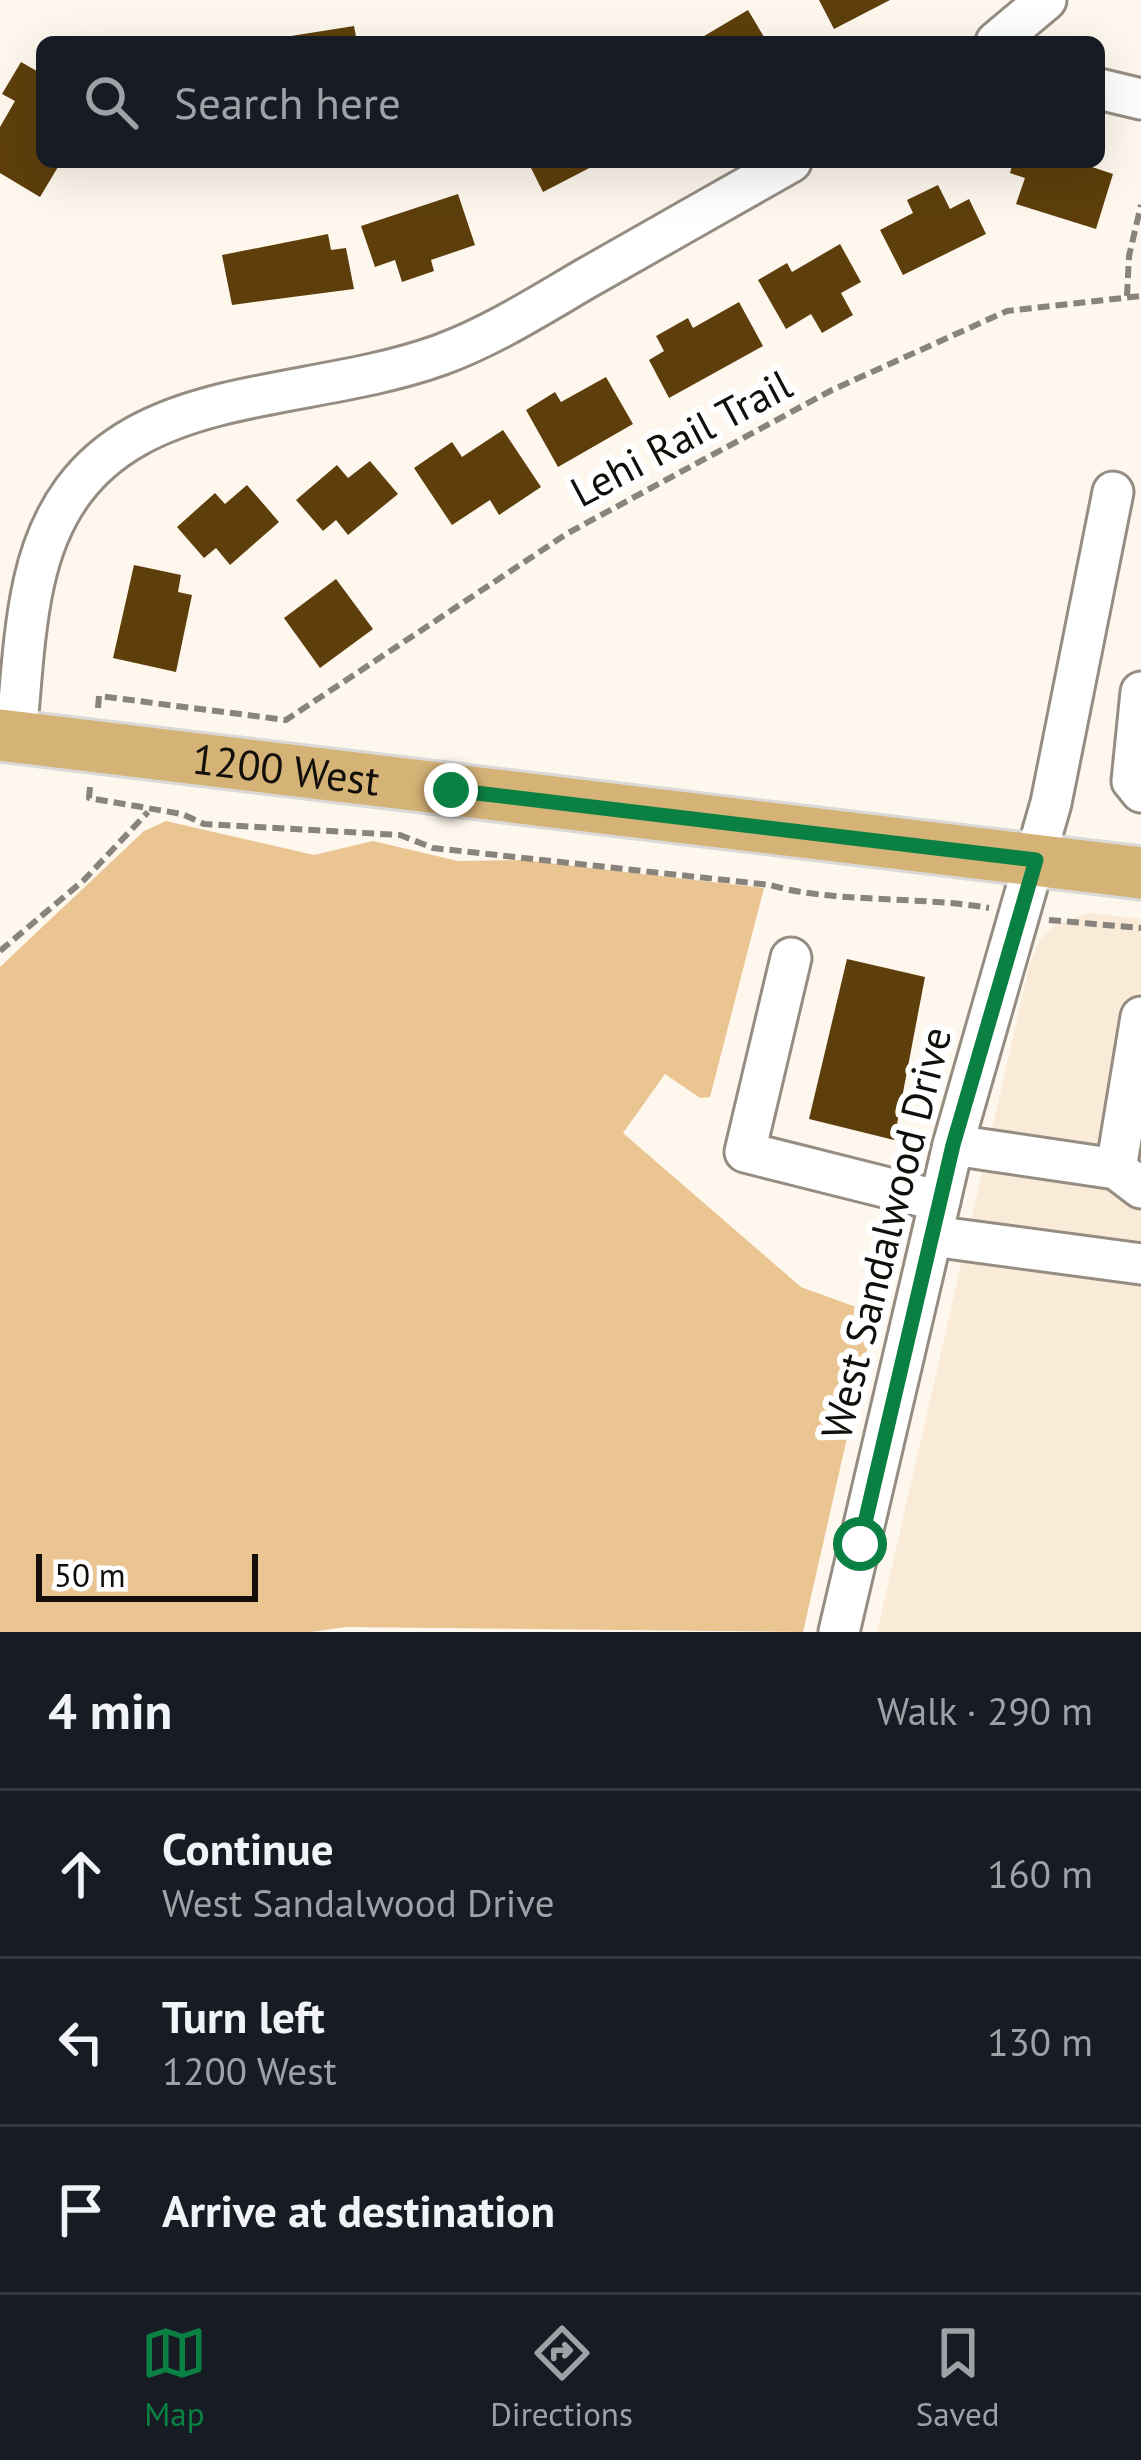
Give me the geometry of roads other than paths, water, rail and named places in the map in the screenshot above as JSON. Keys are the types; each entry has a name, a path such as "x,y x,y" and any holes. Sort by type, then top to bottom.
{"main road":[{"name":"1200 West","path":"8,735 1141,873"}],"street":[{"path":"1105,90 1141,99"},
{"path":"8,735 34,583 52,524 80,478 112,447 157,423 206,408 440,355 535,308 780,168"},
{"name":"West Sandalwood Drive","path":"839,1632 953,1145 1036,860 1113,492"},
{"path":"1141,692 1132,781 1141,792"},
{"path":"791,958 745,1152 936,1218 1141,1264"},
{"path":"953,1145 1129,1179 1137,1055"}]}
